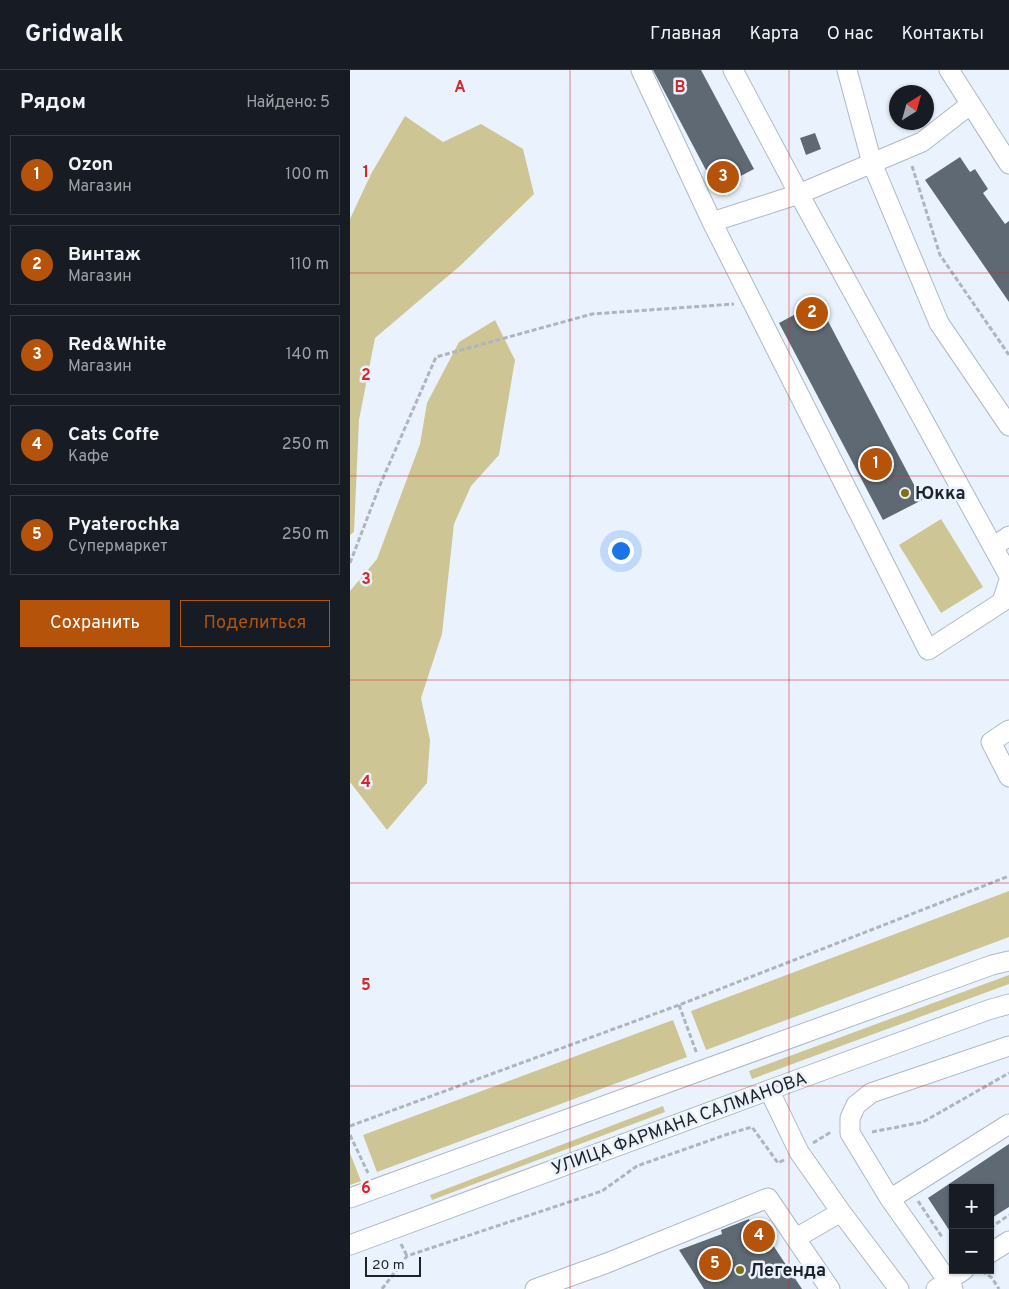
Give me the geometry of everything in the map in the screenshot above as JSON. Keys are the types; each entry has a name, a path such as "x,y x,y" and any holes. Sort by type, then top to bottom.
{"street":[{"path":"641,70 712,222 928,650 1002,602 1009,578 798,194 733,70"},
{"path":"847,70 872,163 939,322 1009,426"},
{"path":"949,70 1009,164"},
{"path":"712,222 798,194 922,142 971,104"},
{"path":"993,547 1009,536"},
{"path":"1009,730 991,742 1009,777"},
{"path":"350,1198 1009,960"},
{"name":"УЛИЦА ФАРМАНА САЛМАНОВА","path":"350,1245 769,1090 1009,1004"},
{"path":"960,1274 946,1286 890,1200 850,1133 850,1118 856,1105 871,1093 1009,1046"},
{"path":"769,1090 799,1152 899,1289"},
{"path":"890,1200 1009,1124"},
{"path":"534,1289 606,1264 768,1198 830,1289"},
{"path":"796,1238 841,1212"},
{"path":"994,1250 1009,1241"}],"path":[{"path":"906,149 940,256 1009,355"},
{"path":"350,563 380,485 436,357 592,314 752,302"},
{"path":"350,1126 679,1006 1009,876"},
{"path":"382,1289 407,1256 602,1191 637,1166 728,1134 752,1127 778,1163 835,1130 850,1133 869,1133 923,1122 1009,1072"},
{"path":"910,1188 947,1244"},
{"path":"994,1225 1009,1215"},
{"path":"986,1274 992,1278 999,1289"}],"shaded area":[{"path":"405,116 443,142 481,124 523,149 534,194 461,265 375,338 359,420 354,532 350,535 350,219 371,174"},
{"path":"495,320 515,360 499,455 471,486 454,524 442,634 421,698 430,740 427,783 387,830 350,782 350,591 377,559 420,444 427,403 459,342"},
{"path":"941,519 983,587 941,613 899,545"},
{"path":"1009,891 1009,937 706,1050 691,1011"},
{"path":"1009,975 1009,984 752,1079 749,1071"},
{"path":"673,1020 687,1057 377,1172 363,1135"},
{"path":"663,1106 665,1112 432,1200 430,1195"},
{"path":"350,1153 361,1181 350,1185"}],"building":[{"path":"653,70 701,70 754,169 716,189"},
{"path":"815,133 821,149 806,155 800,138"},
{"path":"960,157 970,172 975,169 988,189 983,193 1005,224 1009,221 1009,302 925,180"},
{"path":"818,302 922,500 883,520 779,323"},
{"path":"1009,1144 1009,1207 994,1216 994,1184 949,1184"},
{"path":"949,1184 949,1230 928,1198"},
{"name":"Легенда","path":"749,1219 751,1223 757,1221 802,1289 704,1289 679,1250 722,1234 721,1230"}],"place":[{"name":"Red&White","path":"723,177"},
{"name":"Винтаж","path":"812,313"},
{"name":"Ozon","path":"876,464"},
{"name":"Юкка","path":"905,493"},
{"name":"Cats Coffe","path":"759,1236"},
{"name":"Pyaterochka","path":"715,1264"},
{"name":"Легенда","path":"740,1270"}]}
